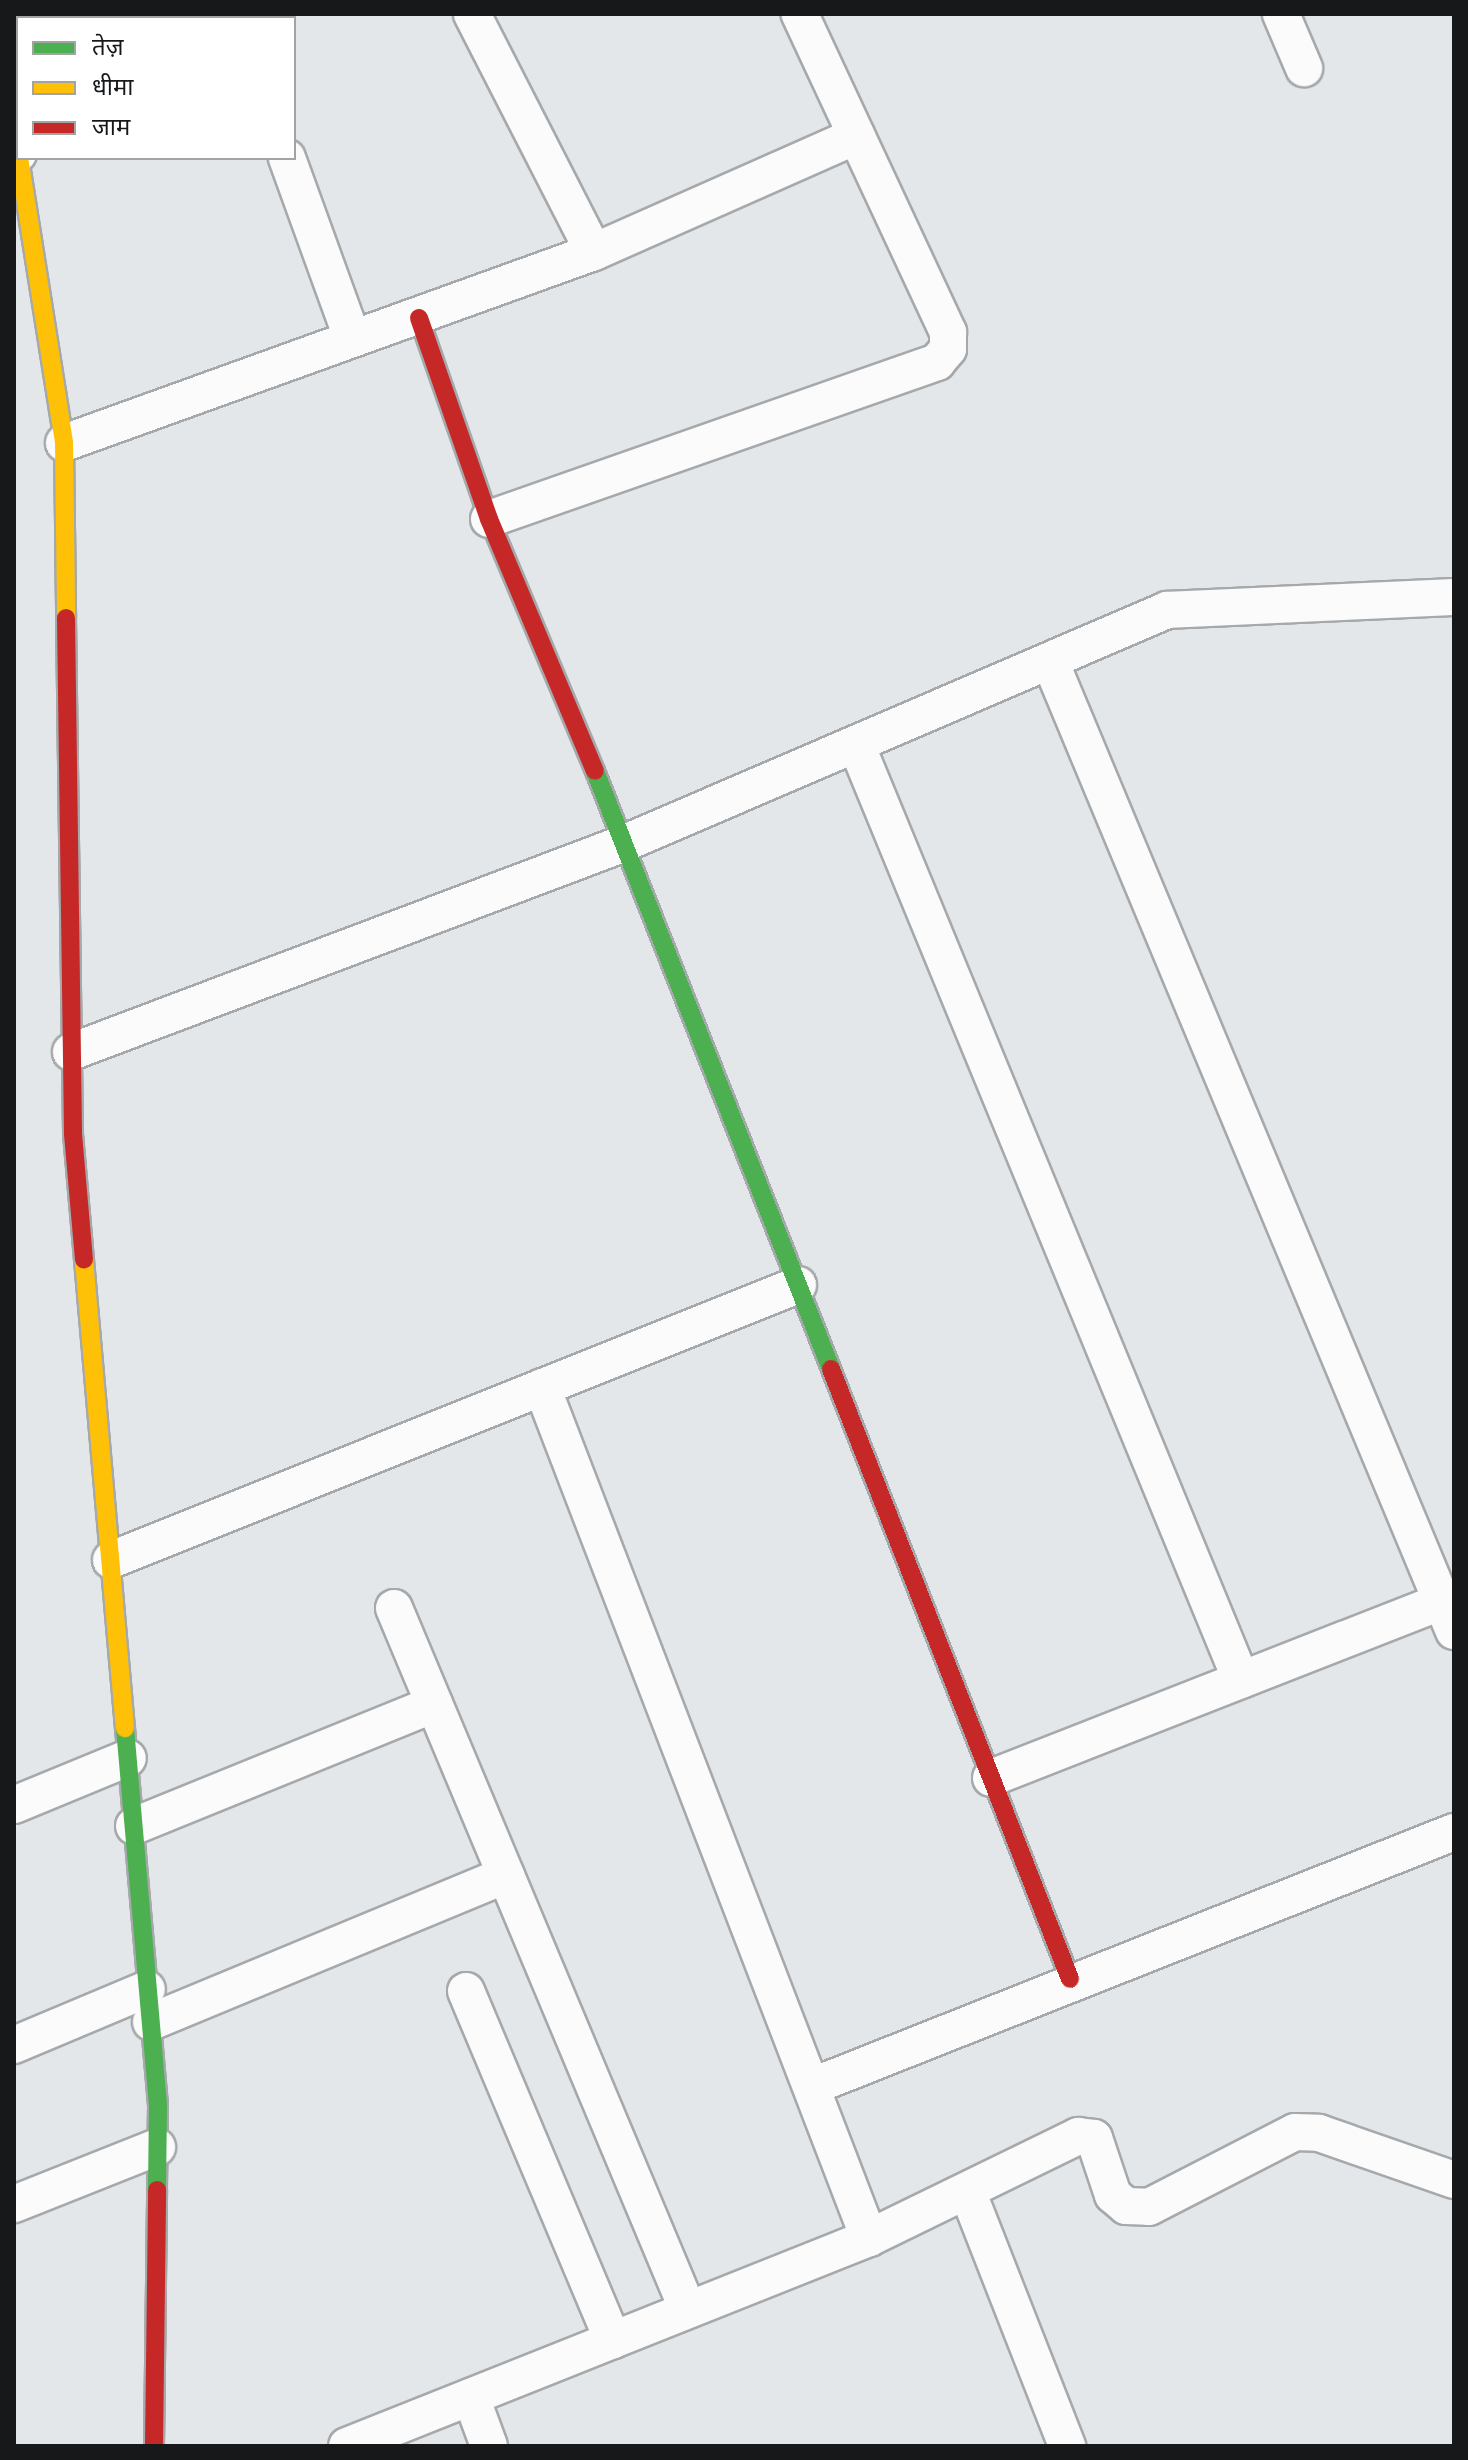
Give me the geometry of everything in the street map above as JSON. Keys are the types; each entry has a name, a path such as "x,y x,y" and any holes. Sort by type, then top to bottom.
{"street":[{"path":"472,14 594,252"},
{"path":"489,519 937,362 948,349 948,332 800,14"},
{"path":"1281,14 1304,68"},
{"path":"64,443 351,335 419,318 594,252 856,136"},
{"path":"19,160 64,443 71,1052 149,2006 157,2147 149,2444"},
{"path":"288,160 351,335"},
{"path":"419,318 489,519 625,843 1070,1979"},
{"path":"71,1052 625,843 1167,610 1454,597"},
{"path":"991,1778 1241,1680 1450,1610 1050,661"},
{"path":"856,744 1241,1680"},
{"path":"111,1560 798,1285"},
{"path":"542,1387 869,2238"},
{"path":"394,1608 688,2310"},
{"path":"134,1826 434,1704"},
{"path":"14,1805 128,1758"},
{"path":"813,2086 1070,1979 1454,1832"},
{"path":"14,2045 149,2006 506,1875"},
{"path":"466,1991 613,2340"},
{"path":"347,2446 869,2238 968,2193 1078,2136 1094,2138 1113,2195 1126,2206 1149,2207 1295,2132 1319,2133 1454,2180"},
{"path":"14,2204 157,2147"},
{"path":"968,2193 1067,2446"},
{"path":"471,2397 489,2446"}],"traffic: fast":[{"path":"595,771 831,1369"},
{"path":"125,1728 158,2106 157,2190"}],"traffic: slow":[{"path":"19,160 64,443 66,618"},
{"path":"84,1260 125,1728"}],"traffic: jam":[{"path":"419,318 489,519 595,771"},
{"path":"66,618 73,1134 84,1260"},
{"path":"831,1369 1070,1979"},
{"path":"154,2446 157,2190"}]}
